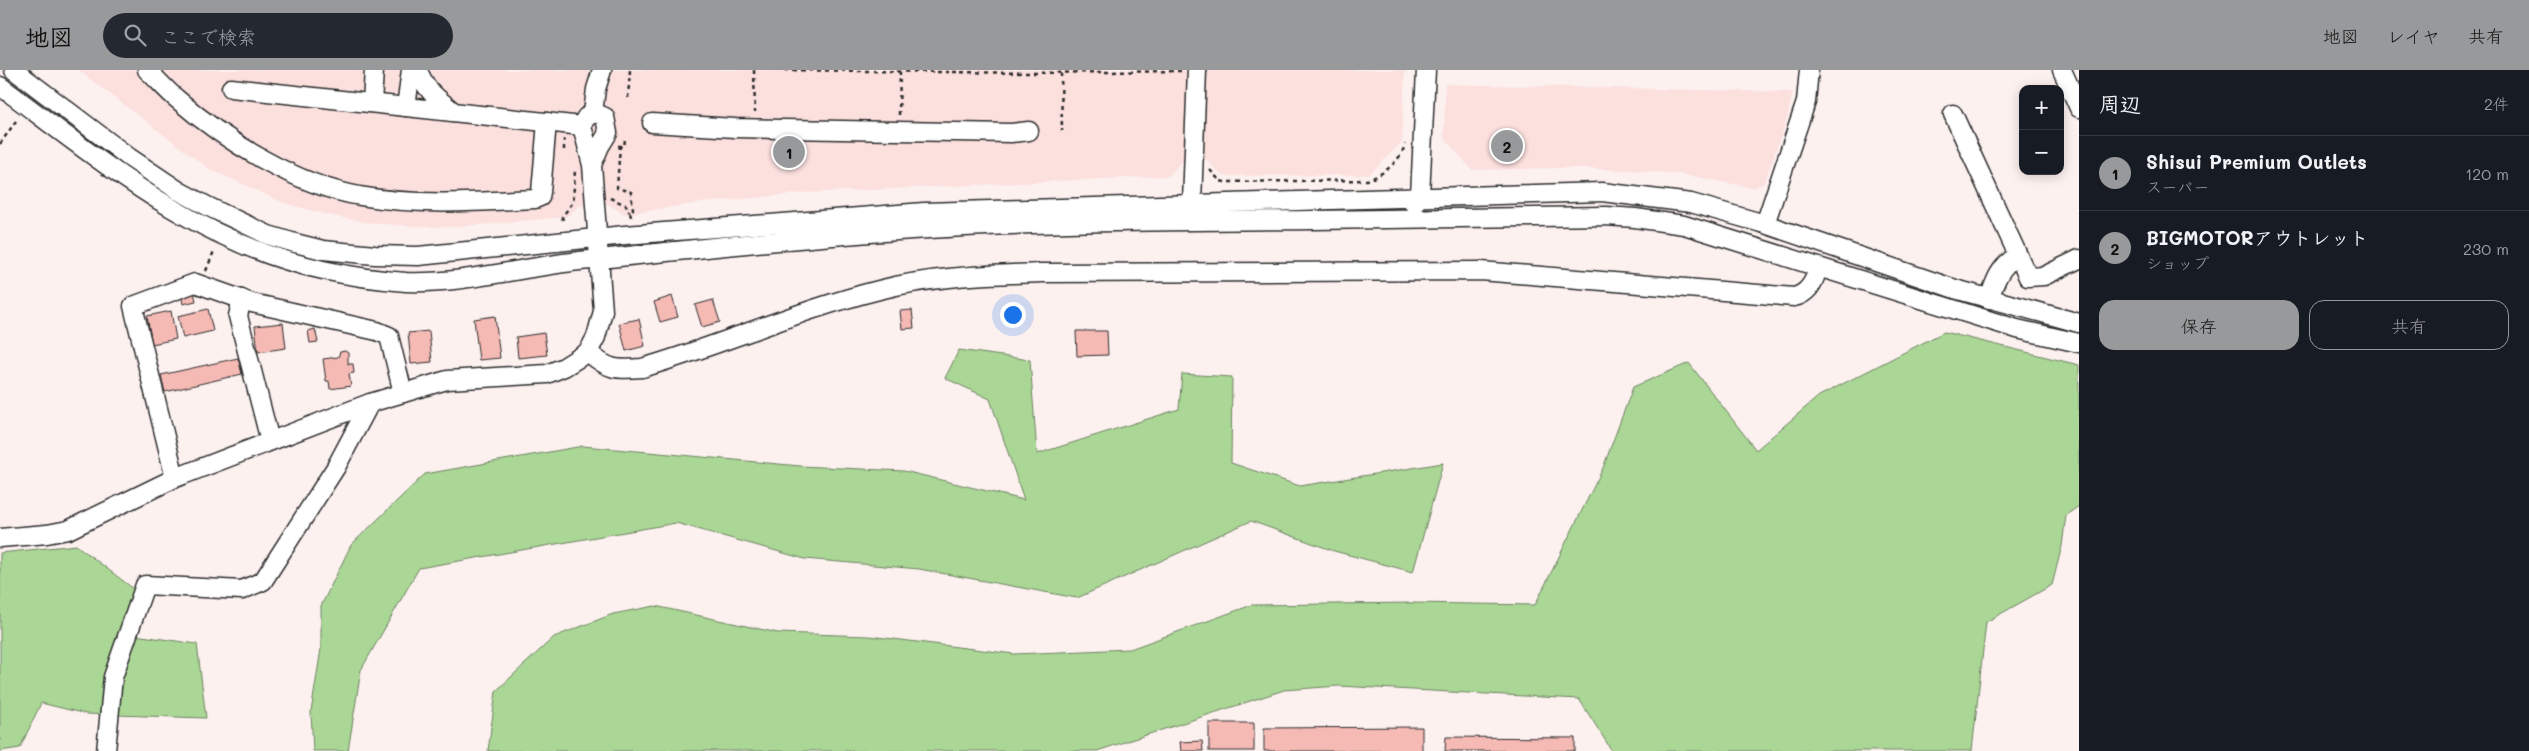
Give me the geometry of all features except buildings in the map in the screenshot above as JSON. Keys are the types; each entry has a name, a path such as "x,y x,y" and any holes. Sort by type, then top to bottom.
{"street":[{"path":"14,70 130,158 179,191 268,235 323,250 418,256 924,212 1192,202 1602,192 1691,203 1765,224 1989,299 2079,323"},
{"path":"146,70 177,99 257,155 294,175 364,196 415,202 535,199 540,197 547,122"},
{"path":"372,103 374,70"},
{"path":"406,107 411,70"},
{"path":"418,70 427,89 454,112"},
{"path":"0,538 47,534 68,530 175,478 370,403 447,380 547,374 564,367 588,352 602,322 597,239 584,166 588,120 602,70"},
{"path":"1400,219 1420,196 1426,70"},
{"path":"1765,224 1806,102 1809,70"},
{"path":"2062,70 2079,108"},
{"path":"1190,71 1192,202"},
{"path":"0,86 133,185 169,207 238,244 282,260 324,271 406,282 446,280 599,259 930,229 1191,221 1467,217 1635,218 1684,225 2017,329 2079,343"},
{"path":"231,88 547,122 588,120 601,114 605,118 608,133 584,166"},
{"path":"1953,114 2024,272 2028,277 2035,278 2079,259"},
{"path":"652,123 755,129 1010,133 1029,131"},
{"path":"1420,196 1438,209 1467,217"},
{"path":"1989,299 2000,273 2009,261 2017,256"},
{"path":"588,352 611,368 621,371 642,368 879,290 921,281 975,276 1078,272 1481,271 1794,297 1801,296 1806,291 1816,278 1818,268"},
{"path":"175,478 133,306 195,283 242,299 377,331 389,336 403,393"},
{"path":"242,299 238,316 270,440"},
{"path":"106,751 113,677 145,585 242,590 263,582 336,468 370,403"}],"path":[{"path":"628,98 630,70"},
{"path":"754,70 755,129"},
{"path":"785,70 1061,73 1190,71"},
{"path":"899,131 900,71"},
{"path":"1061,73 1062,131"},
{"path":"0,144 19,116"},
{"path":"558,138 571,141"},
{"path":"564,139 564,150"},
{"path":"615,146 624,146 624,140"},
{"path":"1207,167 1220,181 1225,182 1367,180 1378,177 1398,158 1404,149 1405,142"},
{"path":"620,146 617,188 631,192 633,209 630,212"},
{"path":"563,220 562,217 573,202 584,166"},
{"path":"608,191 608,197 626,205 631,217"},
{"path":"200,285 214,251"}],"shaded area":[{"path":"78,70 1405,70 1402,142 1369,175 1222,176 1207,160 1180,163 1169,176 806,193 700,203 625,214 607,204 579,206 566,217 454,227 407,226 364,222 284,203 209,169"},
{"path":"1445,84 1793,92 1787,119 1764,183 1754,188 1680,174 1628,170 1563,168 1472,170 1444,138"}],"green space":[{"path":"1944,332 2079,365 2079,506 2066,515 2062,546 2052,585 1986,622 1972,751 1612,751 1579,699 1339,686 1284,690 1097,751 488,751 496,691 554,637 613,614 655,606 778,633 869,636 1014,654 1130,649 1252,605 1412,603 1535,605 1603,468 1633,387 1689,363 1756,450 1819,396"},
{"path":"959,350 1030,360 1037,454 1179,409 1182,374 1232,377 1231,463 1300,486 1443,463 1413,572 1334,551 1251,521 1077,598 919,569 805,559 676,523 419,568 361,670 348,751 313,751 311,712 321,649 321,606 351,545 425,474 583,446 800,466 904,471 1024,500 990,399 945,378"},
{"path":"76,545 139,593 128,634 197,644 206,718 86,714 41,703 20,748 0,751 0,553"}],"place":[{"name":"BIGMOTORアウトレット","path":"1507,146"},
{"name":"Shisui Premium Outlets","path":"789,152"}]}
